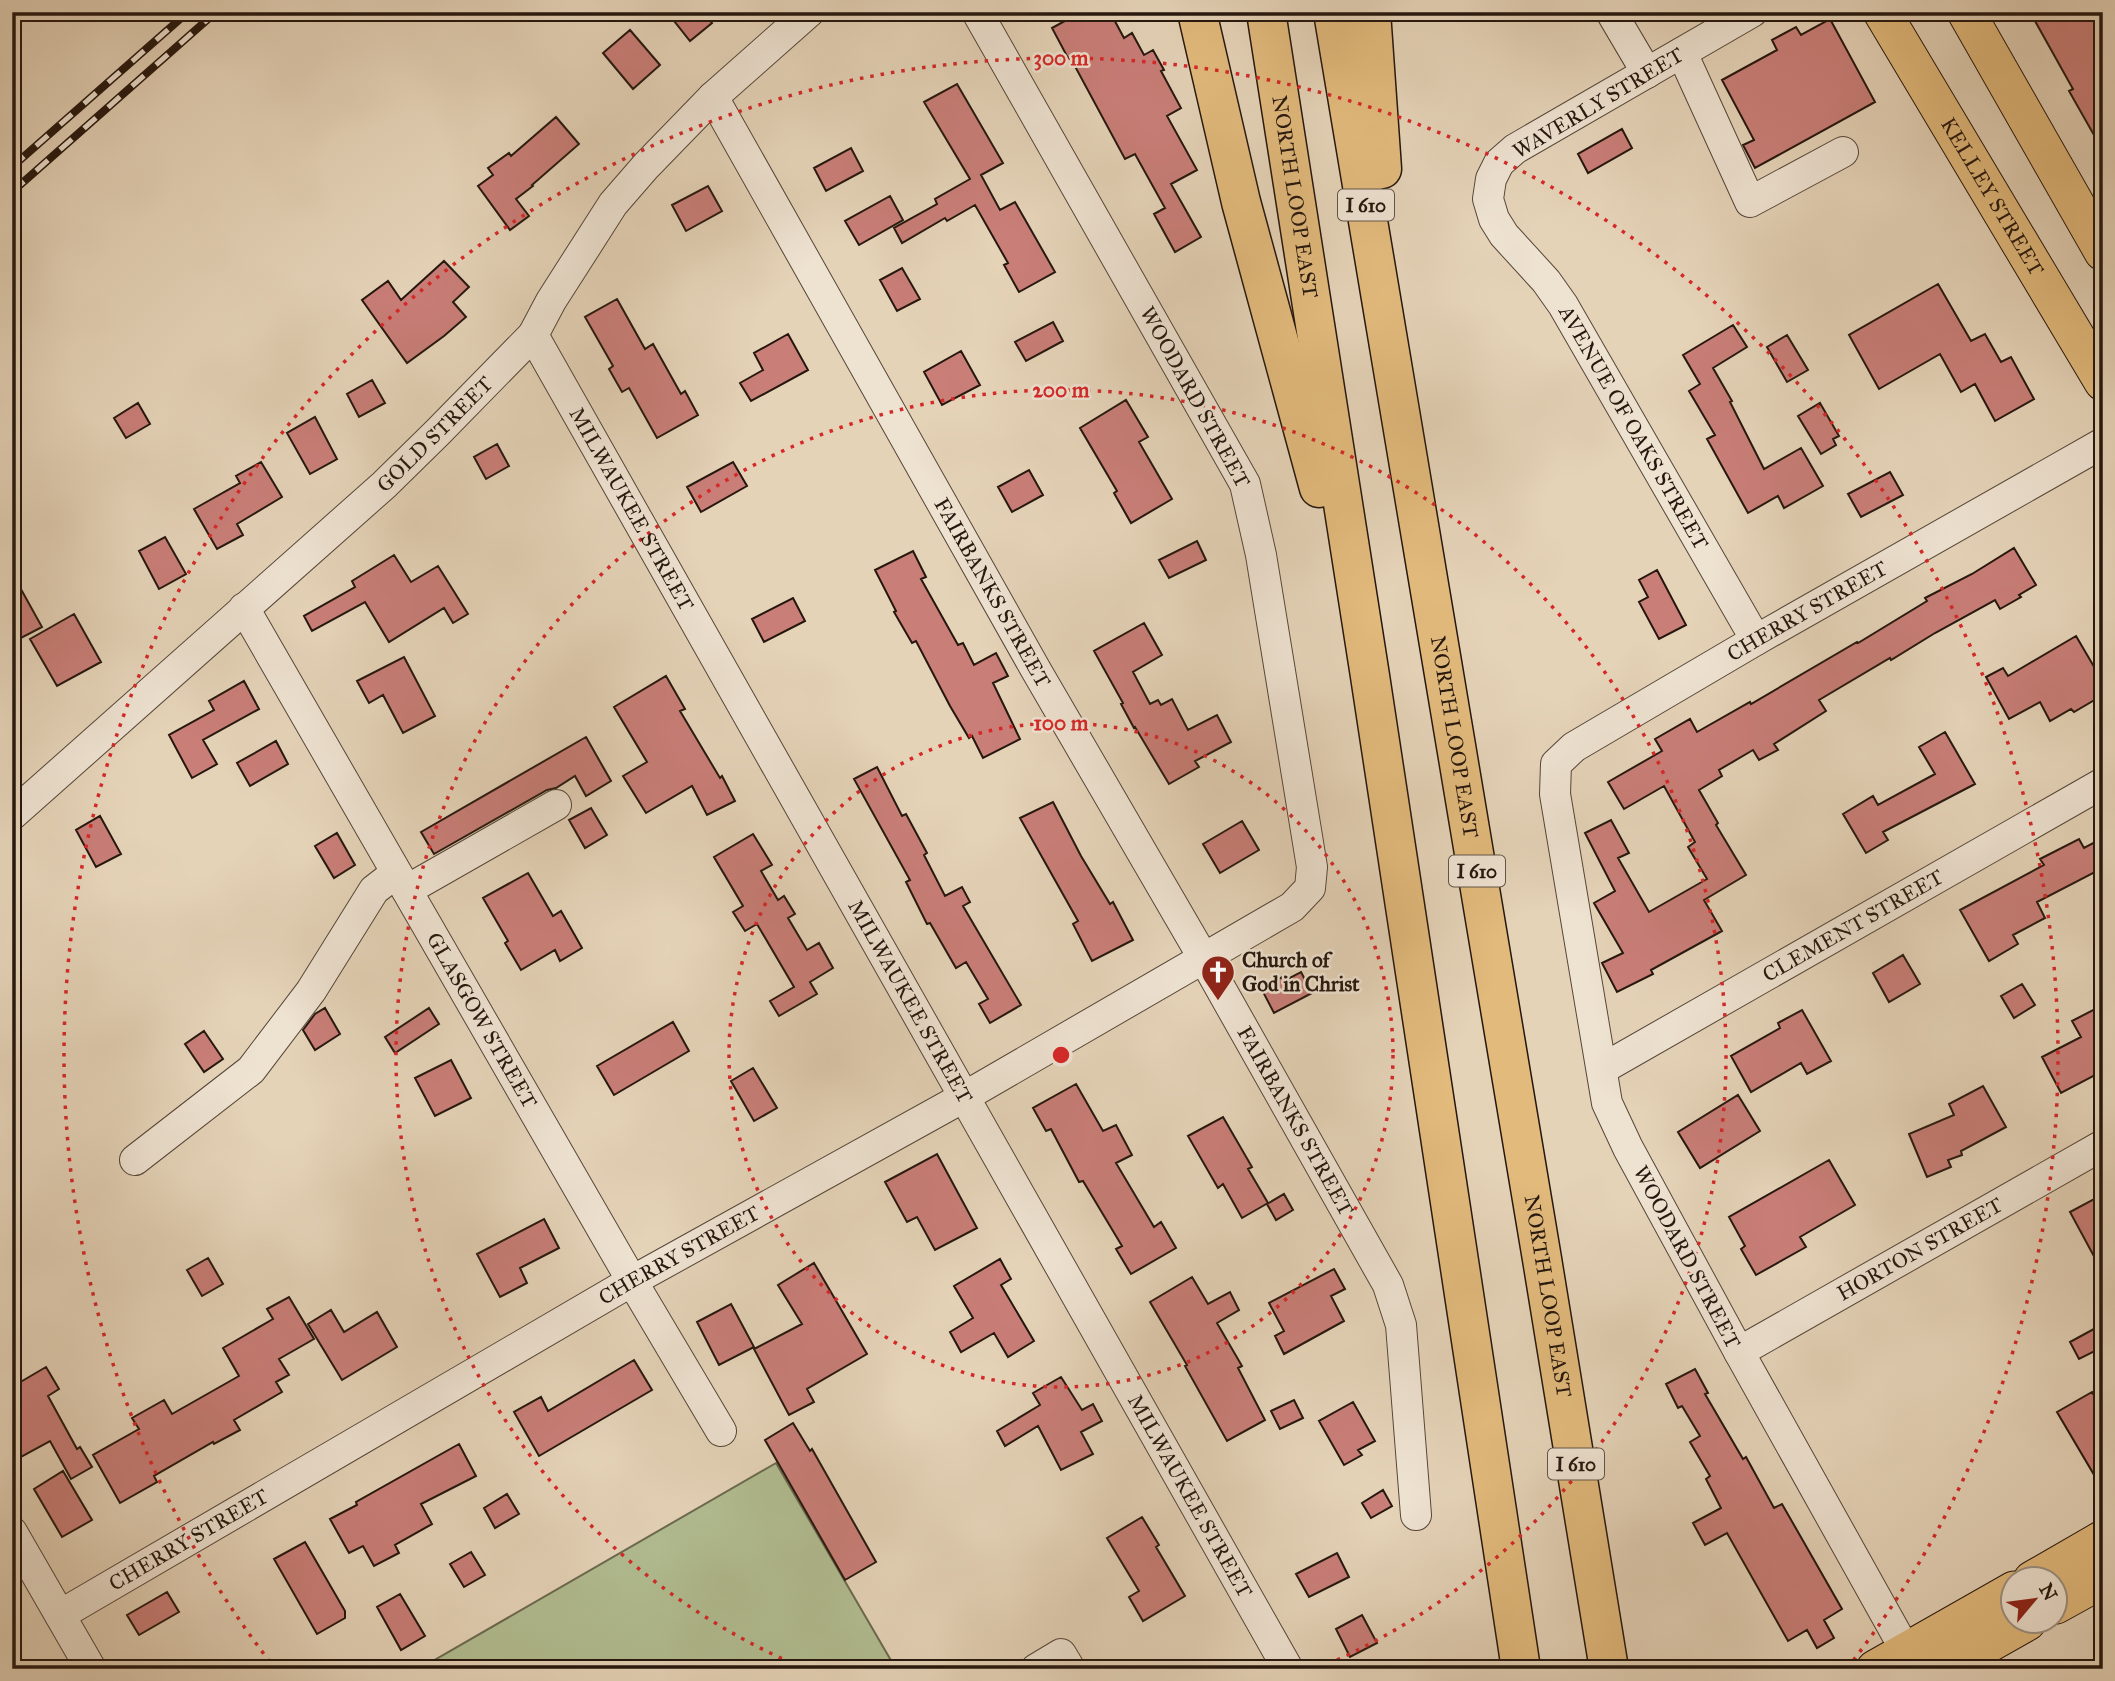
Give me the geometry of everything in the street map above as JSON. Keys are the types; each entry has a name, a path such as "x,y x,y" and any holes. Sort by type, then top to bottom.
{"highway":[{"path":"1197,12 1241,201 1370,676"},
{"name":"NORTH LOOP EAST","path":"1266,12 1521,1669"},
{"name":"NORTH LOOP EAST","path":"1333,12 1609,1669"},
{"path":"1371,12 1399,398"}],"main road":[{"name":"KELLEY STREET","path":"1882,12 2103,382"},
{"path":"1966,12 2103,252"},
{"path":"2056,1566 2103,1539"},
{"path":"2070,1597 2103,1579"},
{"path":"1875,1669 1911,1660 2000,1600"},
{"path":"1944,1669 2002,1636"}],"street":[{"name":"GOLD STREET","path":"12,816 384,485 533,335 551,301 613,204 713,97 809,12"},
{"name":"WOODARD STREET","path":"977,12 1245,484 1261,555 1312,867 1310,888 1299,900"},
{"path":"1611,12 1647,74"},
{"name":"WAVERLY STREET","path":"1496,223 1488,199 1491,179 1499,163 1515,149 1752,12"},
{"path":"1682,53 1750,202 1843,152"},
{"name":"FAIRBANKS STREET","path":"713,97 1036,670 1204,959 1388,1285 1401,1325 1416,1515"},
{"name":"AVENUE OF OAKS STREET","path":"1496,223 1563,305 1756,640"},
{"name":"MILWAUKEE STREET","path":"533,335 1288,1669"},
{"name":"CHERRY STREET","path":"1558,810 1555,794 1556,764 1574,747 2103,443"},
{"name":"GLASGOW STREET","path":"244,608 721,1431"},
{"name":"CLEMENT STREET","path":"1602,1069 2103,783"},
{"path":"135,1160 251,1070 311,991 374,890 401,882 556,805"},
{"name":"WOODARD STREET","path":"1558,810 1607,1103 1628,1148 1739,1352 1911,1660"},
{"name":"CHERRY STREET","path":"60,1615 632,1281 964,1097 1204,959 1292,907 1299,900"},
{"name":"HORTON STREET","path":"1739,1352 2103,1145"},
{"path":"12,1532 91,1669"},
{"path":"1036,1669 1061,1654 1070,1669"}],"green space":[{"path":"776,1463 896,1669 627,1669 598,1661 570,1669 419,1669"}],"building":[{"path":"667,12 704,12 712,23 690,41"},
{"path":"1081,12 1110,12 1124,38 1132,33 1144,55 1153,50 1181,108 1167,116 1197,170 1171,184 1201,237 1175,252 1154,214 1165,208 1135,154 1125,159 1052,28"},
{"path":"2030,12 2103,12 2103,151 2069,91 2073,89"},
{"path":"1830,19 1875,102 1755,168 1743,145 1754,140 1722,80 1777,50 1772,40 1796,27 1801,35"},
{"path":"630,30 660,65 633,89 603,53"},
{"path":"957,84 1003,163 981,175 1000,210 1015,202 1055,272 1019,292 1004,265 1008,263 975,205 947,221 945,218 902,243 894,228 937,204 935,199 970,179 924,102"},
{"path":"556,117 579,144 516,199 529,216 510,230 478,186 493,175 488,168 509,153 511,156"},
{"path":"1622,129 1632,148 1588,173 1578,154"},
{"path":"851,148 863,171 826,191 814,168"},
{"path":"708,186 722,211 686,231 672,205"},
{"path":"890,196 903,220 859,245 845,221"},
{"path":"444,261 469,287 453,302 466,317 407,363 362,300 388,281 401,300"},
{"path":"902,268 920,299 897,311 880,280"},
{"path":"1938,284 1971,341 1985,334 2001,362 2011,357 2034,399 1995,421 1975,384 1961,392 1940,354 1879,389 1849,335"},
{"path":"617,299 645,349 653,344 681,394 685,391 698,415 657,438 629,388 622,392 609,369 613,366 585,317"},
{"path":"1053,322 1063,341 1026,361 1015,342"},
{"path":"1733,325 1747,347 1713,368 1764,469 1801,448 1823,486 1784,508 1778,496 1748,513 1707,439 1715,435 1689,391 1700,384 1683,355"},
{"path":"788,334 808,370 751,401 740,383 763,370 754,353"},
{"path":"1787,335 1808,370 1787,382 1767,347"},
{"path":"961,351 980,385 942,405 924,372"},
{"path":"372,380 385,403 359,417 347,394"},
{"path":"1126,400 1148,437 1139,442 1172,499 1131,523 1114,493 1117,491 1080,428"},
{"path":"138,403 150,424 126,438 114,418"},
{"path":"1820,403 1839,436 1833,439 1836,445 1821,454 1798,416"},
{"path":"315,417 337,459 310,474 287,433"},
{"path":"497,444 509,466 486,479 474,457"},
{"path":"261,462 282,497 237,524 243,535 217,549 194,509 240,483 236,476"},
{"path":"733,462 747,486 701,512 687,487"},
{"path":"1029,470 1043,495 1012,512 998,487"},
{"path":"1890,472 1903,495 1861,517 1848,494"},
{"path":"165,537 186,574 159,589 139,551"},
{"path":"1197,541 1206,560 1169,578 1159,560"},
{"path":"2014,548 2036,585 2019,595 2021,597 2000,609 1995,600 1819,700 1826,711 1774,744 1778,750 1759,760 1753,750 1719,770 1722,776 1699,790 1746,875 1704,900 1722,931 1651,970 1653,974 1617,992 1602,963 1623,953 1594,903 1615,891 1585,833 1611,820 1629,853 1618,858 1649,912 1707,879 1688,847 1695,842 1664,786 1624,809 1608,782 1662,751 1655,739 1690,719 1697,732 1750,702 1751,704 1927,601 1925,598"},
{"path":"913,551 926,577 921,579 958,645 963,643 974,665 996,653 1008,676 993,683 1020,739 983,758 972,736 969,738 950,706 916,641 912,643 894,612 896,611 875,570"},
{"path":"394,555 411,582 438,566 468,614 453,623 444,608 389,642 365,602 312,631 304,616 355,587 352,581"},
{"path":"1657,570 1686,625 1659,639 1639,602 1648,597 1639,580"},
{"path":"12,573 42,627 21,638 12,622"},
{"path":"793,598 805,621 764,642 752,619"},
{"path":"74,614 101,662 57,686 30,639"},
{"path":"1144,623 1162,655 1133,672 1150,704 1158,700 1161,705 1172,699 1188,730 1217,715 1231,742 1195,761 1199,767 1169,784 1134,728 1094,651"},
{"path":"2076,636 2103,682 2103,695 2074,712 2071,709 2050,721 2040,702 2009,719 1986,677 2003,668 2008,676"},
{"path":"404,657 435,716 403,733 383,695 369,703 357,681"},
{"path":"666,676 685,709 680,711 735,801 707,815 692,786 646,813 623,776 647,762 614,707"},
{"path":"244,681 259,709 203,740 217,764 192,778 169,735 214,710 209,701"},
{"path":"1945,732 1975,784 1883,832 1888,840 1866,853 1843,814 1873,796 1878,805 1935,774 1919,747"},
{"path":"586,737 611,781 586,796 575,776 434,854 421,832"},
{"path":"276,741 288,764 250,786 237,763"},
{"path":"877,767 902,816 906,814 927,853 924,855 945,896 962,887 970,902 963,906 1021,1005 990,1023 979,1004 988,999 966,962 956,968 930,923 927,924 906,882 910,880 854,779"},
{"path":"1053,802 1081,856 1110,904 1113,902 1133,940 1092,961 1073,924 1078,921 1020,818"},
{"path":"591,808 607,835 585,848 569,820"},
{"path":"100,816 121,854 96,867 76,830"},
{"path":"1242,821 1259,850 1220,873 1203,844"},
{"path":"337,833 355,865 334,878 315,846"},
{"path":"753,834 772,865 761,871 778,900 784,896 795,914 788,918 807,950 819,943 833,968 810,982 817,994 779,1016 770,1001 794,987 757,924 745,931 733,912 743,906 714,857"},
{"path":"2103,838 2103,868 2037,902 2045,918 2013,935 2018,944 1989,961 1960,910 2044,865 2040,859 2079,839 2084,848"},
{"path":"528,873 553,916 561,911 582,948 560,961 555,950 521,970 483,898"},
{"path":"1903,955 1920,984 1889,1002 1873,973"},
{"path":"1301,972 1312,993 1274,1013 1261,988 1286,975 1288,979"},
{"path":"2022,984 2035,1005 2014,1018 2001,996"},
{"path":"325,1008 340,1034 315,1050 303,1030 315,1014"},
{"path":"429,1008 439,1024 395,1053 385,1037"},
{"path":"2097,1008 2103,1018 2103,1071 2061,1093 2042,1057 2081,1037 2072,1021"},
{"path":"1802,1010 1831,1061 1807,1074 1801,1063 1751,1092 1731,1056 1780,1028 1778,1023"},
{"path":"673,1022 689,1051 614,1095 597,1066"},
{"path":"204,1031 223,1059 204,1072 185,1044"},
{"path":"451,1060 471,1098 435,1116 415,1078"},
{"path":"753,1068 777,1108 754,1121 731,1081"},
{"path":"1076,1084 1103,1131 1116,1125 1132,1155 1116,1163 1154,1227 1161,1222 1176,1248 1131,1274 1116,1249 1122,1246 1083,1181 1079,1182 1051,1129 1046,1131 1033,1108"},
{"path":"1983,1086 2006,1127 1961,1151 1962,1155 1948,1160 1951,1167 1927,1177 1909,1134 1954,1115 1949,1104"},
{"path":"1738,1095 1760,1131 1700,1168 1678,1132"},
{"path":"1223,1117 1252,1167 1248,1169 1268,1203 1242,1218 1223,1184 1218,1188 1188,1136"},
{"path":"937,1154 977,1228 935,1250 917,1217 907,1222 885,1182"},
{"path":"1829,1160 1855,1205 1800,1237 1806,1247 1756,1275 1741,1249 1745,1246 1729,1217"},
{"path":"1284,1194 1293,1210 1276,1220 1267,1204"},
{"path":"2096,1198 2103,1212 2103,1273 2070,1212"},
{"path":"544,1219 559,1248 520,1268 527,1283 500,1297 477,1254"},
{"path":"208,1258 223,1284 202,1296 187,1270"},
{"path":"1000,1259 1011,1279 1001,1285 1034,1341 1008,1357 994,1333 961,1352 950,1332 973,1318 954,1286"},
{"path":"814,1263 867,1354 807,1389 814,1402 789,1415 754,1349 802,1324 778,1285"},
{"path":"1334,1269 1345,1289 1331,1296 1344,1321 1284,1354 1275,1336 1284,1331 1269,1303"},
{"path":"1192,1277 1208,1304 1230,1292 1239,1310 1217,1323 1242,1366 1238,1368 1265,1420 1227,1441 1150,1302"},
{"path":"289,1297 314,1339 279,1359 289,1375 276,1382 282,1392 234,1420 240,1430 214,1444 213,1442 154,1476 157,1482 120,1503 93,1455 139,1429 132,1418 164,1400 172,1414 239,1376 223,1348 273,1319 267,1309"},
{"path":"731,1304 754,1347 719,1365 697,1322"},
{"path":"331,1310 344,1332 377,1312 397,1347 342,1380 308,1324"},
{"path":"2103,1324 2103,1347 2079,1359 2070,1342"},
{"path":"634,1360 652,1390 539,1456 514,1412 541,1397 548,1411"},
{"path":"46,1367 59,1389 48,1396 77,1449 80,1447 92,1467 71,1479 50,1441 21,1457 12,1441 12,1387"},
{"path":"1695,1369 1708,1393 1705,1394 1743,1459 1746,1457 1774,1508 1782,1504 1842,1609 1824,1620 1834,1638 1817,1648 1807,1630 1788,1641 1727,1533 1705,1545 1693,1523 1721,1508 1706,1479 1710,1476 1690,1442 1700,1436 1682,1406 1678,1408 1666,1384"},
{"path":"1061,1377 1082,1410 1093,1404 1102,1421 1081,1432 1093,1454 1061,1470 1038,1426 1005,1446 997,1431 1040,1405 1033,1393"},
{"path":"2092,1392 2103,1411 2103,1490 2057,1412"},
{"path":"1294,1400 1303,1418 1280,1429 1271,1411"},
{"path":"1353,1402 1375,1441 1358,1450 1362,1455 1344,1465 1319,1421"},
{"path":"793,1423 810,1451 812,1449 876,1562 845,1580 765,1440"},
{"path":"459,1444 476,1476 421,1504 432,1524 395,1545 399,1553 374,1566 363,1546 349,1553 330,1519"},
{"path":"63,1471 92,1520 62,1537 34,1489"},
{"path":"1383,1490 1392,1506 1371,1518 1362,1503"},
{"path":"507,1494 519,1514 495,1528 484,1508"},
{"path":"1142,1517 1185,1596 1143,1621 1129,1597 1139,1591 1107,1538"},
{"path":"305,1542 345,1611 345,1618 317,1634 274,1559"},
{"path":"471,1552 485,1575 464,1587 450,1564"},
{"path":"1337,1553 1349,1577 1309,1597 1296,1574"},
{"path":"167,1592 179,1612 139,1635 127,1615"},
{"path":"400,1594 425,1636 401,1650 377,1607"},
{"path":"1362,1615 1377,1643 1350,1657 1336,1629"}],"railway":[{"path":"12,167 188,12"},
{"path":"12,192 216,12"}],"place":[{"name":"Church of God in Christ","path":"1218,1002"}]}
